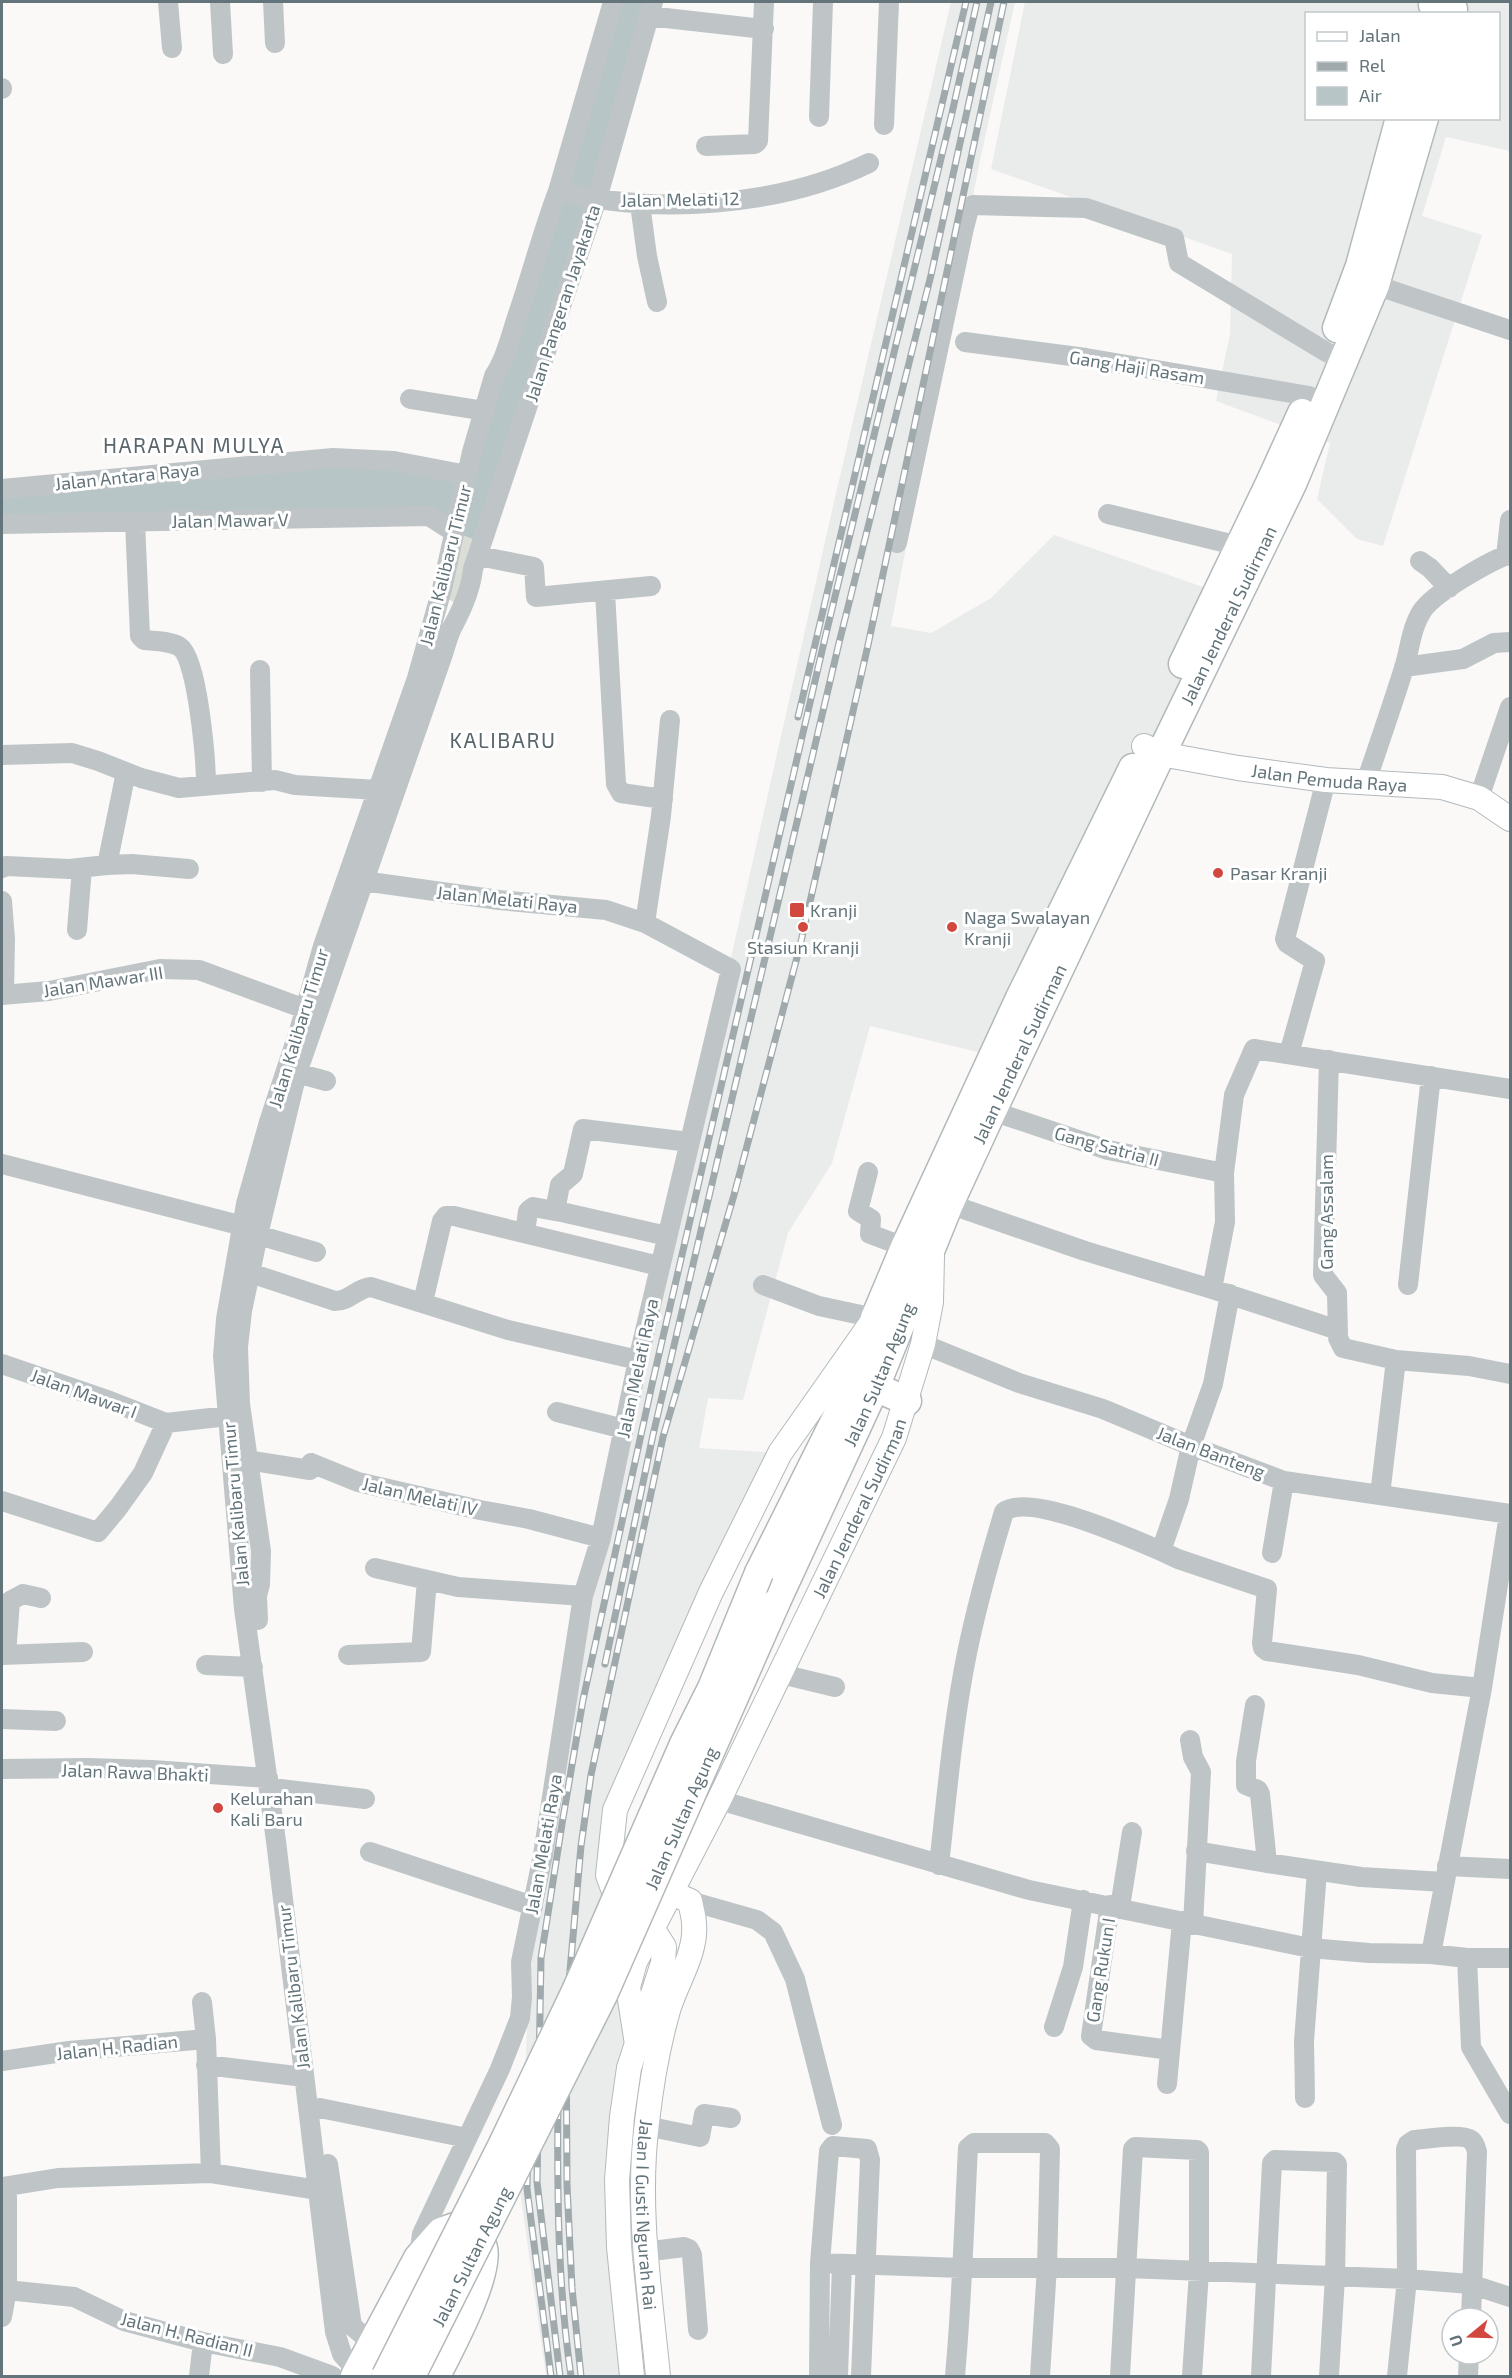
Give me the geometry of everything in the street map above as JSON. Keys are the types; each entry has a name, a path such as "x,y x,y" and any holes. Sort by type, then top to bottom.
{"highway":[{"name":"Jalan Jenderal Sudirman","path":"869,1377 875,1318 949,1204 1153,750 1239,546 1273,500 1309,396 1328,353 1360,266 1399,120"},
{"name":"Jalan Jenderal Sudirman","path":"918,1249 1024,988 1153,750 1375,285 1423,120"},
{"name":"Jalan Sultan Agung","path":"411,2376 603,1995 774,1604 869,1377 918,1249"},
{"name":"Jalan Sultan Agung","path":"386,2376 502,2146 576,1991 684,1744 712,1688 759,1573 869,1377"},
{"path":"869,1377 907,1401"},
{"path":"349,2375 373,2344 418,2258 441,2232 461,2226 469,2230 483,2247 484,2267 436,2376"}],"main road":[{"name":"Jalan Pemuda Raya","path":"1153,750 1238,768 1326,780 1442,787 1479,798 1510,819"},
{"name":"Jalan Jenderal Sudirman","path":"681,1897 686,1866 894,1438 923,1344 931,1302 918,1249"},
{"name":"Jalan Jenderal Sudirman","path":"610,1852 615,1810 629,1773 742,1527 780,1453 875,1318"},
{"path":"610,1852 620,1873 630,1881 646,1890 681,1897"},
{"name":"Jalan I Gusti Ngurah Rai","path":"610,1852 608,1875 613,1889 652,1928 664,1947 663,1963 630,2068 618,2169 619,2247 632,2376"},
{"path":"652,1928 681,1897"},
{"name":"Jalan I Gusti Ngurah Rai","path":"658,2376 646,2250 644,2184 646,2126 653,2071 667,2012 692,1943 695,1925 681,1897"}],"street":[{"path":"168,2 172,48"},
{"path":"220,2 223,54"},
{"path":"273,2 275,43"},
{"name":"Jalan Pangeran Jayakarta","path":"467,475 494,376 501,365 524,300 613,2"},
{"path":"706,146 755,144 758,141 765,2"},
{"path":"819,117 823,2"},
{"path":"884,125 889,2"},
{"path":"650,9 764,29"},
{"name":"Jalan Pangeran Jayakarta","path":"464,602 595,199 650,9"},
{"name":"Jalan Melati 12","path":"558,190 595,199 640,204 723,201 781,192 848,174 869,163"},
{"path":"640,204 647,256 657,302"},
{"path":"897,543 964,228 971,207 1086,208 1174,238 1179,263 1328,353"},
{"path":"1375,285 1510,330"},
{"name":"Gang Haji Rasam","path":"965,342 1086,358 1309,396"},
{"path":"410,399 485,411"},
{"name":"Jalan Antara Raya","path":"2,489 333,458 394,461 467,475"},
{"name":"Jalan Kalibaru Timur","path":"234,1410 242,1311 250,1273 250,1230 246,1204 323,946 426,644 442,589 467,475"},
{"path":"1108,514 1239,546"},
{"name":"Jalan Mawar V","path":"2,524 429,516 454,532"},
{"path":"135,522 140,636 144,640 178,645 186,655 193,675 205,750 206,786"},
{"path":"1366,782 1414,628 1421,613 1430,601 1508,542"},
{"path":"479,556 534,567 536,597 651,586"},
{"path":"1420,561 1449,588"},
{"path":"442,589 447,598 453,602 464,602"},
{"path":"605,592 616,784 621,793 663,799"},
{"name":"Jalan Kalibaru Timur","path":"274,1784 253,1666 239,1459 234,1410 223,1356 226,1319 297,1073 442,657 464,602"},
{"path":"1404,666 1462,659 1494,643 1510,642"},
{"path":"426,644 438,648 442,657"},
{"path":"260,670 262,782"},
{"path":"1479,798 1510,707"},
{"path":"645,923 663,799 670,720"},
{"path":"2,755 72,753 179,788 275,780 295,785 378,790"},
{"path":"107,865 126,772"},
{"path":"1289,1054 1316,961 1287,943 1285,939 1326,780"},
{"path":"2,868 6,866 82,868 132,864 189,869"},
{"path":"77,930 82,868"},
{"name":"Jalan Melati Raya","path":"363,881 499,900 606,910 645,923 731,969 659,1266 601,1538 583,1596 533,1906 521,1962 520,2018 500,2069 422,2234 418,2258"},
{"path":"2,902 3,995"},
{"name":"Jalan Mawar III","path":"3,995 49,991 160,969 199,970 305,1009"},
{"path":"1161,1551 1179,1499 1191,1446 1213,1384 1225,1222 1224,1173 1234,1095 1254,1049 1510,1089"},
{"name":"Gang Assalam","path":"1329,1060 1323,1275 1337,1293 1338,1330"},
{"path":"297,1073 326,1081"},
{"path":"1408,1285 1431,1076"},
{"name":"Gang Satria II","path":"992,1112 1108,1150 1224,1173"},
{"path":"555,1211 560,1185 573,1174 583,1129 689,1142"},
{"path":"2,1164 250,1230 316,1251"},
{"path":"868,1172 858,1211 871,1219 870,1234 918,1249"},
{"path":"949,1204 1085,1251 1221,1291 1338,1330 1338,1338 1343,1348 1396,1360 1469,1366 1510,1374"},
{"path":"525,1233 530,1209 555,1211 667,1236"},
{"path":"423,1302 444,1218 454,1216 659,1266"},
{"path":"250,1273 335,1301 347,1299 368,1287 423,1302 508,1330 638,1360"},
{"path":"763,1285 819,1306 875,1318"},
{"name":"Jalan Banteng","path":"923,1344 1019,1383 1103,1409 1191,1446 1284,1481 1510,1514"},
{"path":"1380,1495 1396,1360"},
{"name":"Jalan Mawar I","path":"2,1364 110,1401 166,1424"},
{"path":"2,1501 98,1532 143,1473 166,1424 234,1410"},
{"path":"557,1412 624,1430"},
{"name":"Jalan Melati IV","path":"239,1459 310,1470 311,1463 358,1482 529,1519 601,1538"},
{"path":"1272,1553 1284,1481"},
{"path":"939,1865 967,1652 989,1559 1004,1512 1015,1506 1051,1512 1093,1523 1178,1559 1267,1589 1262,1643 1263,1648 1267,1651 1358,1665 1432,1683 1482,1688"},
{"path":"1431,1954 1482,1688 1510,1514"},
{"path":"375,1568 458,1587 583,1596"},
{"path":"348,1655 421,1652 428,1580"},
{"path":"41,1598 23,1594 15,1596 10,1601 4,1655 83,1652"},
{"name":"Jalan Kalibaru Timur","path":"250,1596 259,1647 305,2045 320,2108 352,2326 373,2344"},
{"path":"206,1665 253,1666"},
{"path":"781,1674 835,1687"},
{"path":"1255,1705 1246,1761 1245,1785 1258,1790 1260,1794 1267,1863"},
{"path":"2,1719 56,1721"},
{"path":"1167,2084 1196,1851 1200,1772 1193,1757 1190,1740"},
{"name":"Jalan Rawa Bhakti","path":"2,1769 152,1770 274,1784 365,1799"},
{"path":"719,1800 1029,1890 1310,1948 1467,1958 1510,1958"},
{"name":"Gang Rukun I","path":"1132,1832 1115,1906 1091,2036 1096,2040 1170,2050"},
{"path":"1196,1851 1361,1877 1510,1869"},
{"path":"370,1852 533,1906"},
{"path":"1305,2098 1304,2041 1317,1871"},
{"path":"681,1897 757,1920 773,1932 795,1979 832,2125"},
{"path":"1054,2027 1073,1967 1083,1900"},
{"path":"1467,1958 1471,2048 1510,2114"},
{"path":"202,2002 206,2039 211,2174"},
{"name":"Jalan H. Radian","path":"2,2061 69,2051 206,2039"},
{"name":"Jalan Kalibaru Timur","path":"305,2045 303,2077 335,2332 349,2375"},
{"path":"206,2065 303,2077"},
{"path":"320,2108 467,2138"},
{"path":"646,2126 700,2137 704,2114 731,2118"},
{"path":"1397,2376 1407,2279 1406,2146 1414,2140 1459,2137 1472,2140 1477,2152 1471,2306"},
{"path":"954,2376 962,2296 968,2148 974,2143 1045,2143 1049,2145 1047,2267 1040,2376"},
{"path":"819,2376 820,2263 829,2151 833,2146 867,2149 870,2154 861,2376"},
{"path":"1120,2376 1133,2149 1135,2148 1197,2150 1199,2152 1199,2272 1192,2376"},
{"path":"1261,2376 1272,2163 1275,2160 1335,2162 1337,2164 1335,2277 1329,2376"},
{"path":"2,2317 7,2290 4,2187 58,2178 211,2174 318,2190"},
{"path":"619,2247 646,2250 684,2247 689,2249 692,2256 699,2330"},
{"path":"820,2263 962,2268 1127,2268 1407,2279 1470,2284 1510,2297"},
{"path":"838,2376 842,2264"},
{"name":"Jalan H. Radian II","path":"7,2290 74,2297 124,2320 203,2342 280,2357 349,2375"},
{"path":"199,2376 203,2342"}],"shaded area":[{"path":"951,2 1015,2 979,165 891,626 931,633 991,598 1054,535 1226,595 1091,856 994,1056 870,1026 832,1163 788,1233 743,1400 708,1398 699,1448 780,1453 610,1852 652,1928 622,2117 632,2376 546,2376 520,2191 530,1959 565,1729 668,1236 834,502"},
{"path":"1025,2 1510,2 1510,151 1446,137 1422,216 1482,235 1383,546 1357,539 1317,499 1330,443 1216,401 1230,334 1232,254 991,169"},
{"path":"454,532 483,543 463,602 453,602 447,598"}],"water":[{"path":"613,2 653,2 483,543 454,532 429,516 2,524 2,489 333,458 467,475"}],"railway":[{"path":"798,717 966,2"},
{"path":"560,2376 537,2182 541,1958 583,1700 653,1380 825,638 977,2"},
{"path":"605,1664 653,1435 839,643 931,275 991,2"},
{"path":"581,2376 572,2288 567,2185 566,2016 581,1846 591,1775 663,1437 734,1195 800,946 868,645 1004,2"},
{"path":"529,2087 527,2189 551,2376"},
{"path":"558,2105 559,2241 563,2309 571,2376"}],"place":[{"name":"Pasar Kranji","path":"1218,873"},
{"name":"Kranji","path":"797,910"},
{"name":"Stasiun Kranji","path":"803,927"},
{"name":"Naga Swalayan Kranji","path":"952,927"},
{"name":"Kelurahan Kali Baru","path":"218,1808"}],"district":[{"name":"HARAPAN MULYA","path":"194,444"},
{"name":"KALIBARU","path":"503,739"}]}
